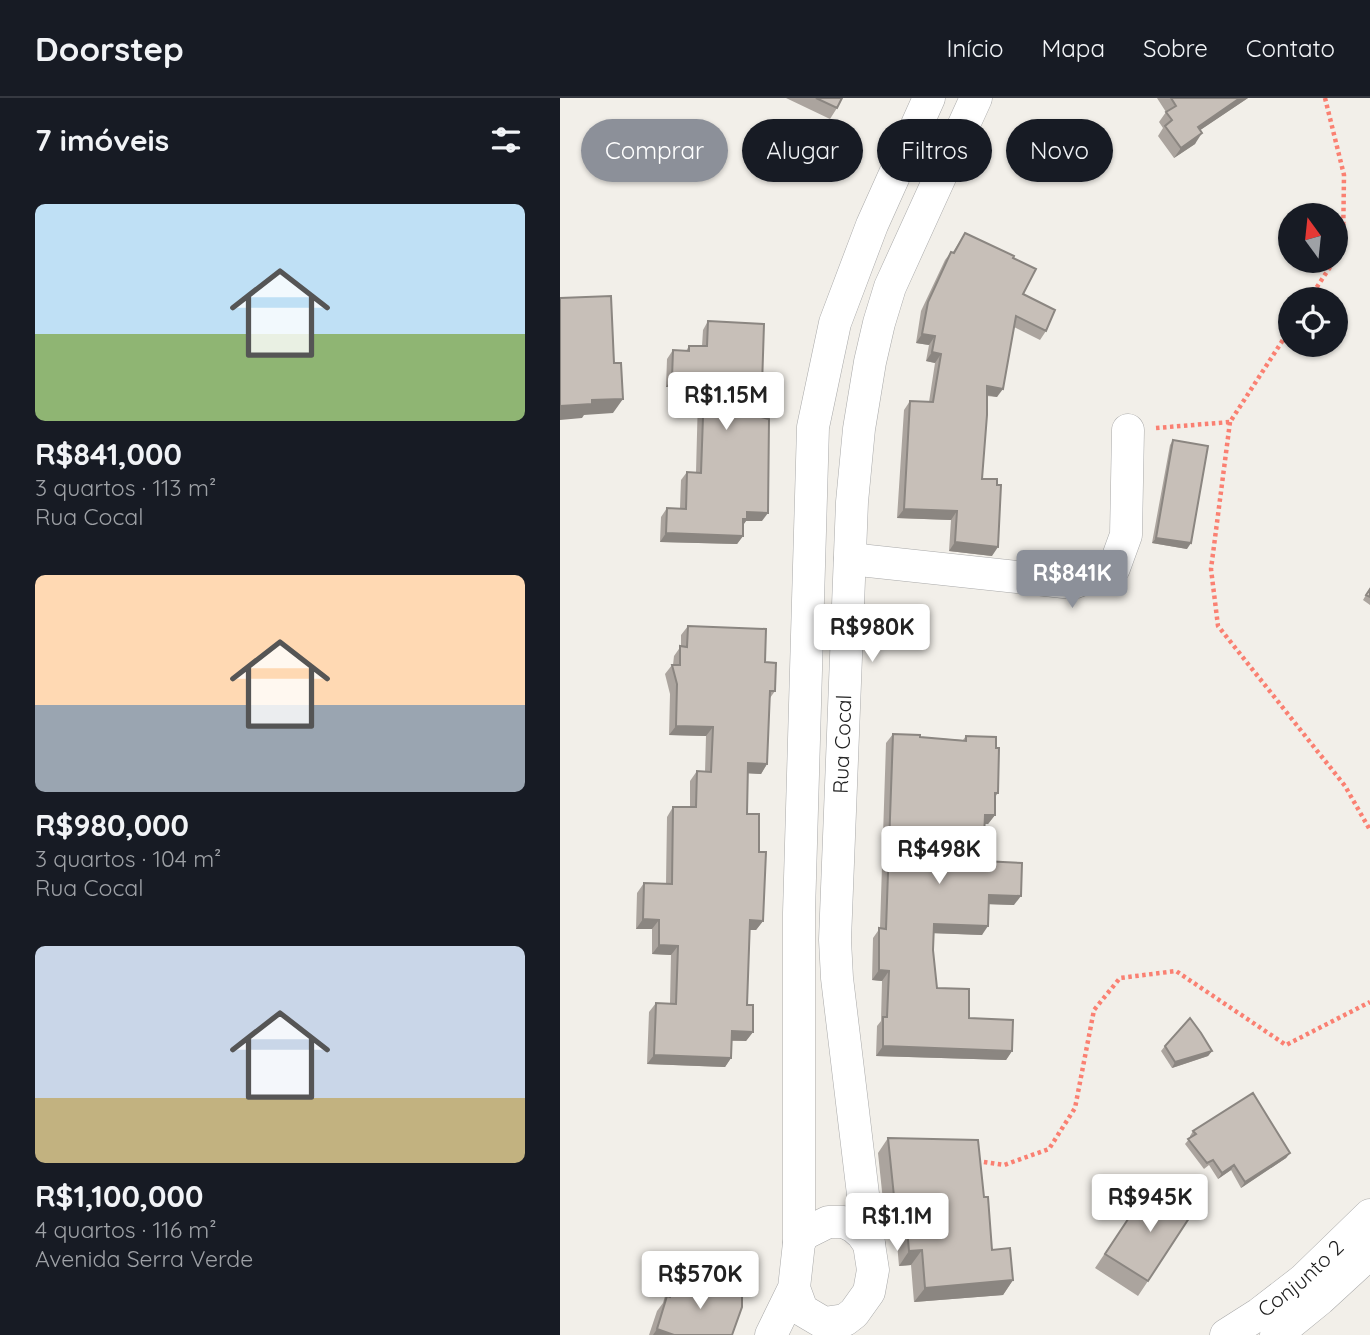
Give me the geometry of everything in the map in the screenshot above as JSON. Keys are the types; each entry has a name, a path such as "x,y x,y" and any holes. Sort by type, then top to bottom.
{"street":[{"name":"Rua Cocal","path":"799,1243 799,913 813,427 835,323 872,225 929,98"},
{"name":"Rua Cocal","path":"869,1244 837,978 835,940 852,502 859,429 870,362 890,287 976,98"},
{"path":"850,559 1073,583 1114,568 1126,535 1128,430"},
{"name":"Conjunto 2","path":"1276,1335 1370,1215"},
{"path":"771,1335 794,1288 799,1243 804,1234 828,1222 844,1222 862,1234 869,1244 873,1269 869,1292 841,1328 824,1323 802,1310 794,1288"},
{"name":"Conjunto 2","path":"1226,1335 1370,1253"}],"path":[{"path":"1325,98 1344,175 1344,203"},
{"path":"1278,348 1230,422 1211,569 1218,625 1345,786 1370,830"},
{"path":"1128,430 1230,422"},
{"path":"964,1159 1004,1166 1049,1149 1076,1108 1094,1010 1120,978 1176,971 1286,1045 1370,1002"}],"building":[{"path":"816,98 842,98 837,108"},
{"path":"1171,98 1240,98 1198,127 1202,133 1181,148 1165,126 1172,120 1166,112 1176,106"},
{"path":"965,233 1036,269 1023,294 1055,310 1046,331 1016,316 1003,389 987,386 982,479 997,479 997,485 1001,485 998,547 955,542 957,511 904,509 910,401 933,402 941,354 932,352 935,336 922,334 928,302 951,252 954,253"},
{"path":"611,296 614,363 621,363 623,399 592,400 592,404 560,406 560,298"},
{"path":"708,321 764,324 761,417 769,419 768,513 747,512 747,519 743,519 743,536 666,533 667,508 686,509 687,472 701,473 704,389 688,388 688,383 679,383 678,379 672,378 673,350 689,351 689,346 707,346"},
{"path":"1173,440 1208,446 1191,543 1156,538"},
{"path":"688,626 766,629 765,662 776,663 775,691 770,691 767,764 748,763 747,814 759,814 759,852 766,852 763,921 750,920 747,1005 753,1005 753,1032 732,1031 731,1058 654,1055 656,1003 676,1004 678,946 659,945 659,920 643,919 644,883 672,884 673,807 696,807 697,771 711,772 713,727 676,726 677,684 672,665 680,665 680,646 687,647"},
{"path":"893,734 966,741 966,736 996,737 996,748 999,748 998,793 995,793 995,815 985,815 983,861 1022,863 1021,896 989,895 988,926 934,924 933,950 937,988 969,989 969,1018 1013,1020 1012,1051 883,1046 883,1017 887,1017 889,971 879,970 879,928 886,929"},
{"path":"1190,1018 1212,1051 1175,1062 1165,1046"},
{"path":"1253,1093 1290,1153 1245,1182 1234,1165 1222,1173 1213,1160 1207,1163 1188,1139 1196,1134 1193,1131"},
{"path":"888,1138 978,1140 984,1197 988,1197 992,1250 1010,1248 1013,1280 925,1288 922,1250 909,1251 905,1205 895,1206"},
{"path":"1165,1189 1195,1209 1148,1281 1105,1254 1142,1198 1154,1205"},
{"path":"675,1281 692,1287 694,1281 742,1296 742,1307 732,1335 674,1335 657,1329 667,1296 670,1297"}]}
